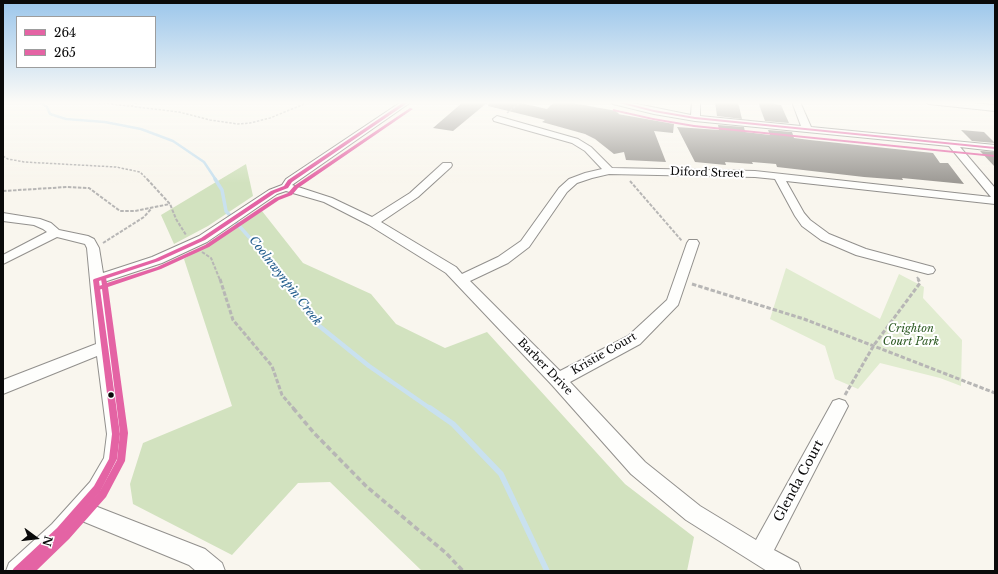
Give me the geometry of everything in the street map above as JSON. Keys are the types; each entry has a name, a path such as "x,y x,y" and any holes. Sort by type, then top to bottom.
{"street":[{"path":"96,280 158,260 198,242 273,192 286,186 303,172 367,129"},
{"path":"532,129 575,141 588,149 609,171"},
{"path":"807,129 995,148"},
{"path":"951,143 995,195"},
{"path":"373,222 414,195 447,165"},
{"name":"Diford Street","path":"460,280 503,260 525,244 563,190 573,181 589,175 609,171 732,173 995,202"},
{"path":"779,177 799,214 806,223 825,237 861,252 928,270"},
{"name":"Barber Drive","path":"286,186 328,200 373,222 452,270 558,380 638,468 693,512 760,555 790,571"},
{"path":"3,217 36,222 47,226 55,233 84,239 90,242 93,248 104,347 116,434 113,459 97,489 60,531 17,571"},
{"path":"3,260 55,233"},
{"name":"Kristie Court","path":"558,380 634,340 673,302 693,243"},
{"path":"3,387 104,347"},
{"name":"Glenda Court","path":"760,555 839,406"},
{"path":"79,510 197,557 214,571"}],"path":[{"path":"3,156 8,159 24,162 116,167 140,172 170,204 176,219 211,258 233,320 272,366 282,395 314,432 367,487 446,553 463,571"},
{"path":"621,170 682,240 693,243"},
{"path":"3,191 67,186 89,188 120,211 151,209 170,204"},
{"path":"93,248 144,217 151,209"},
{"path":"839,406 874,345 920,283 909,265"},
{"path":"680,281 804,319 995,393"}],"green space":[{"path":"246,164 253,196 208,226 174,244 161,215"},
{"path":"262,211 303,263 371,294 396,324 445,348 487,332 625,484 694,537 687,571 422,571 330,482 298,483 232,555 133,504 130,484 143,443 232,406 184,259"},
{"name":"Crighton Court Park","path":"786,268 880,319 899,274 924,287 923,298 962,340 961,386 940,378 880,363 858,389 835,379 825,346 770,319"}],"building":[{"path":"438,129 456,129 453,131"},
{"path":"566,129 673,129 673,133 654,131 666,162 626,160 624,152 614,154 595,139 585,134"},
{"path":"678,129 719,130 719,129 744,129 745,132 770,135 768,130 792,132 794,138 933,153 940,163 948,163 964,184 902,178 903,180 864,177 777,167 776,164 752,162 753,164 725,162 726,165 695,162"},
{"path":"961,130 984,132 995,143 972,141"},
{"path":"980,151 995,152 995,167"}],"waterway":[{"name":"Coolnwynpin Creek","path":"140,129 173,141 204,162 216,180"},
{"name":"Coolnwynpin Creek","path":"215,179 222,190 226,211 249,237 261,247 282,280"},
{"name":"Coolnwynpin Creek","path":"281,279 318,325 369,366 431,409"},
{"name":"Coolnwynpin Creek","path":"430,408 453,424 501,474 547,571"}],"transit line":[{"name":"264","path":"96,280 157,260 203,239 273,192 286,187 290,181 367,129"},
{"name":"265","path":"98,288 159,268 207,246 277,199 290,194 296,187 382,129"},
{"name":"265","path":"722,129 994,156"},
{"name":"264","path":"803,129 995,148"},
{"name":"265","path":"29,571 66,536 103,494 121,461 124,433 104,279"},
{"name":"264","path":"17,571 60,531 79,510 97,489 113,459 116,434 96,280"}]}
